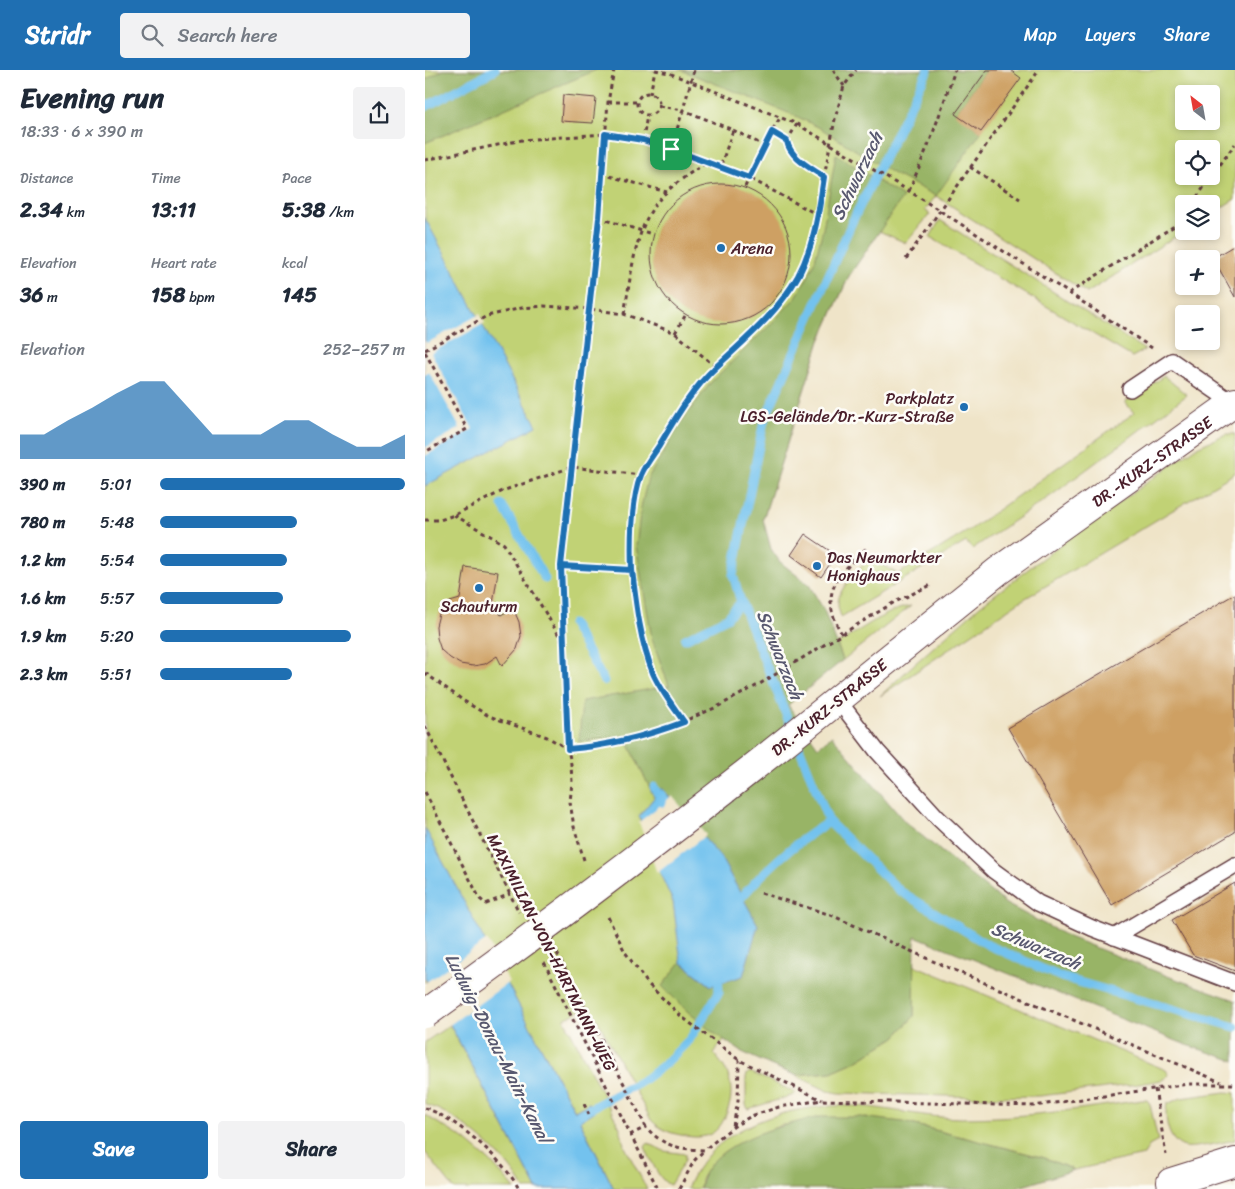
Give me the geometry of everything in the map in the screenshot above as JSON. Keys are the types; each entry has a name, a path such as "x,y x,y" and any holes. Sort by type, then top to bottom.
{"street":[{"name":"DR.-KURZ-STRASSE","path":"425,1014 621,871 838,700 997,571 1234,403"},
{"path":"1171,1182 1235,1162"}],"lane":[{"path":"1130,389 1172,361 1234,403"},
{"path":"838,700 877,750 938,818 994,871 1039,903 1114,937 1235,983"},
{"path":"1114,937 1235,865"}],"path":[{"path":"568,749 561,566 590,309 608,102 614,70"},
{"path":"649,94 655,70 797,124 909,191 1172,361"},
{"path":"671,149 694,70"},
{"path":"833,70 844,86"},
{"path":"684,722 664,693 653,672 638,616 632,570 632,525 641,475 678,412 697,387 757,329 782,300 808,256 818,215 830,143 844,86 856,70"},
{"path":"909,191 932,136 955,70"},
{"path":"906,259 1039,70"},
{"path":"649,94 657,99 659,106 654,114 647,115 641,112 638,102 641,97 649,94"},
{"path":"608,102 638,102"},
{"path":"659,106 683,110 733,130 763,145"},
{"path":"643,140 647,115"},
{"path":"745,187 763,145 780,118"},
{"path":"797,124 787,141 789,149 793,155 824,177"},
{"path":"720,168 733,130"},
{"path":"772,132 787,141"},
{"path":"425,160 522,140 605,134 643,140 749,178 818,215"},
{"path":"1198,195 1235,144"},
{"path":"624,314 641,230 657,201 679,181 706,163"},
{"path":"970,167 1020,199"},
{"path":"602,174 667,192"},
{"path":"599,218 652,234"},
{"path":"1069,293 1175,225"},
{"path":"425,452 467,429 425,351 487,316 522,308 543,306 590,309 624,314 675,333 716,367"},
{"path":"675,333 685,316"},
{"path":"425,520 440,520 454,515 505,490 572,467 641,475"},
{"path":"454,515 504,544 563,642"},
{"path":"842,634 836,625 831,609 830,594 836,580 868,547"},
{"path":"561,566 632,570"},
{"path":"425,673 489,716 547,737 568,749 615,742 663,730 717,707 788,668 893,603 937,582"},
{"name":"MAXIMILIAN-VON-HARTMANN-WEG","path":"425,726 510,894 536,934 603,1082 658,1189"},
{"path":"425,792 480,899 486,904 510,894"},
{"path":"761,893 831,915 935,962 1224,1084"},
{"path":"536,934 646,1127 659,1140 673,1146 704,1150"},
{"path":"682,1016 739,1060 822,1100"},
{"path":"733,1127 738,1101 739,1060"},
{"path":"679,1189 694,1161 704,1150 733,1127 751,1116 779,1107 822,1100 1033,1106 1189,1084 1235,1084"},
{"path":"1155,1089 1171,1182"},
{"path":"584,1104 591,1117"},
{"path":"425,1108 464,1128 500,1164 519,1189"},
{"path":"630,1135 646,1127"}],"green space":[{"path":"425,70 1235,70 1235,199 1220,208 1220,195 1175,195 1175,237 1087,293 936,196 925,210 930,214 906,243 879,231 849,276 820,341 763,519 766,705 796,953 713,1053 727,1072 731,1088 731,1097 725,1118 716,1130 705,1136 690,1137 673,1133 658,1126 651,1120 590,1006 564,1019 620,1128 624,1145 647,1189 614,1189 580,1121 589,1103 575,1111 485,942 425,983"},
{"path":"443,70 596,70 425,143 425,80"},
{"path":"681,70 987,70 956,113 981,132 936,196 894,174 820,128 796,116"},
{"path":"836,154 903,197 849,276 820,340 763,519 771,549 780,562 809,585 824,610 843,660 788,705 818,747 832,736 905,822 1006,904 1069,937 1170,977 1235,1000 1235,1061 1184,1044 915,936 914,1016 895,1037 856,1061 831,1072 795,1075 742,1052 711,1031 687,1011 662,986 681,962 711,986 662,788 654,797 625,736 579,742 582,701 669,686 652,639 636,546 641,507 648,478 684,418 712,381 796,297 808,277 815,260 823,229"},
{"path":"940,220 1145,350 1132,357 930,237"},
{"path":"1164,376 1187,395 1052,495 972,549 966,542 841,617 838,605 841,592 850,579 870,558 898,574 971,529 1134,413 1125,402"},
{"path":"1226,434 1235,434 1235,473 1019,602 880,696 980,606 1070,537 1197,447"},
{"path":"911,606 843,660 837,644 883,616"},
{"path":"914,965 1166,1070 1169,1075 1162,1080 1139,1084 1040,1096 985,1097 838,1093 828,1091 795,1075 831,1072 856,1061 895,1037 914,1016"},
{"path":"450,1025 537,1189 524,1189 517,1177 495,1151 453,1117 425,1104 425,1042"},
{"path":"750,1072 795,1093 794,1095 748,1109 746,1105 746,1077"},
{"path":"1226,1092 1235,1093 1235,1140 1189,1147 1179,1145 1171,1135 1167,1123 1167,1104 1181,1098"},
{"path":"1147,1100 1150,1104 1158,1141 1149,1146 1144,1155 1074,1170 1045,1158 903,1122 782,1125 752,1137 725,1151 711,1164 701,1179 700,1189 687,1189 699,1167 715,1148 735,1133 757,1122 781,1114 832,1106 856,1106 935,1116 984,1118 1097,1107"},
{"path":"425,1115 464,1139 490,1161 515,1189 454,1189 425,1152"},
{"path":"820,1117 861,1117 903,1122 1045,1158 1074,1170 1013,1189 700,1189 705,1173 716,1159 730,1148 748,1138 767,1131"},
{"path":"648,1143 664,1151 685,1154 685,1160 670,1185 662,1179 655,1169 645,1147"}],"water":[{"path":"425,218 537,426 425,486"},
{"path":"662,788 721,858 758,925 743,976 711,986 681,962 673,902 659,871 639,816"},
{"name":"Ludwig-Donau-Main-Kanal","path":"425,828 575,1111 589,1103 594,1112 580,1121 614,1189 537,1189 425,978"}],"pier":[{"path":"480,314 485,323 431,353 473,429 425,456 425,448 460,428 429,372 425,374 425,341 427,343"},
{"path":"672,796 706,835 657,873 639,822"},
{"path":"487,940 509,982 448,1026 425,983"}],"building":[{"path":"987,70 1010,70 1021,78 981,132 955,114"},
{"path":"563,95 596,98 593,123 561,121"},
{"name":"Arena","path":"721,184 735,185 748,189 760,195 771,204 780,215 786,227 790,240 790,268 786,281 780,293 771,304 760,313 748,319 735,323 721,324 707,323 694,319 682,313 671,304 662,293 656,281 652,268 651,254 652,240 656,227 662,215 671,204 682,195 694,189 707,185"},
{"path":"1235,245 1235,297 1220,270 1220,254"},
{"name":"Das Neumarkter Honighaus","path":"805,534 836,555 821,577 791,555"},
{"path":"465,567 498,572 493,604 501,615 513,608 519,622 521,636 517,649 502,666 497,656 485,664 473,666 460,664 441,650 436,626 439,614 443,607 450,602 460,599"},
{"path":"1235,594 1235,832 1112,905 1008,728"},
{"path":"1235,883 1235,971 1193,955 1172,920"}],"waterway":[{"path":"425,107 495,70"},
{"name":"Schwarzach","path":"928,70 853,220 764,421 733,575 741,602 829,822 900,891 988,945 1061,977 1235,1027"},
{"path":"502,505 545,579"},
{"path":"685,639 727,618 741,602"},
{"path":"572,624 604,681"},
{"path":"654,787 662,802"},
{"path":"736,904 779,859 829,822"},
{"path":"582,1113 645,1079 665,1064 690,1039 719,992 718,972"}],"place":[{"name":"Arena","path":"721,248"},
{"name":"Parkplatz LGS-Gelände/Dr.-Kurz-Straße","path":"964,407"},
{"name":"Das Neumarkter Honighaus","path":"817,566"},
{"name":"Schauturm","path":"479,588"}],"route":[{"path":"671,149 643,140 605,134 590,309 561,566 632,570 638,616 653,672 664,693 684,722 663,730 615,742 568,749 561,566 632,570 632,525 641,475 678,412 697,387 757,329 782,300 808,256 818,215 824,177 793,155 787,141 772,132 763,145 749,178 671,149"}]}
